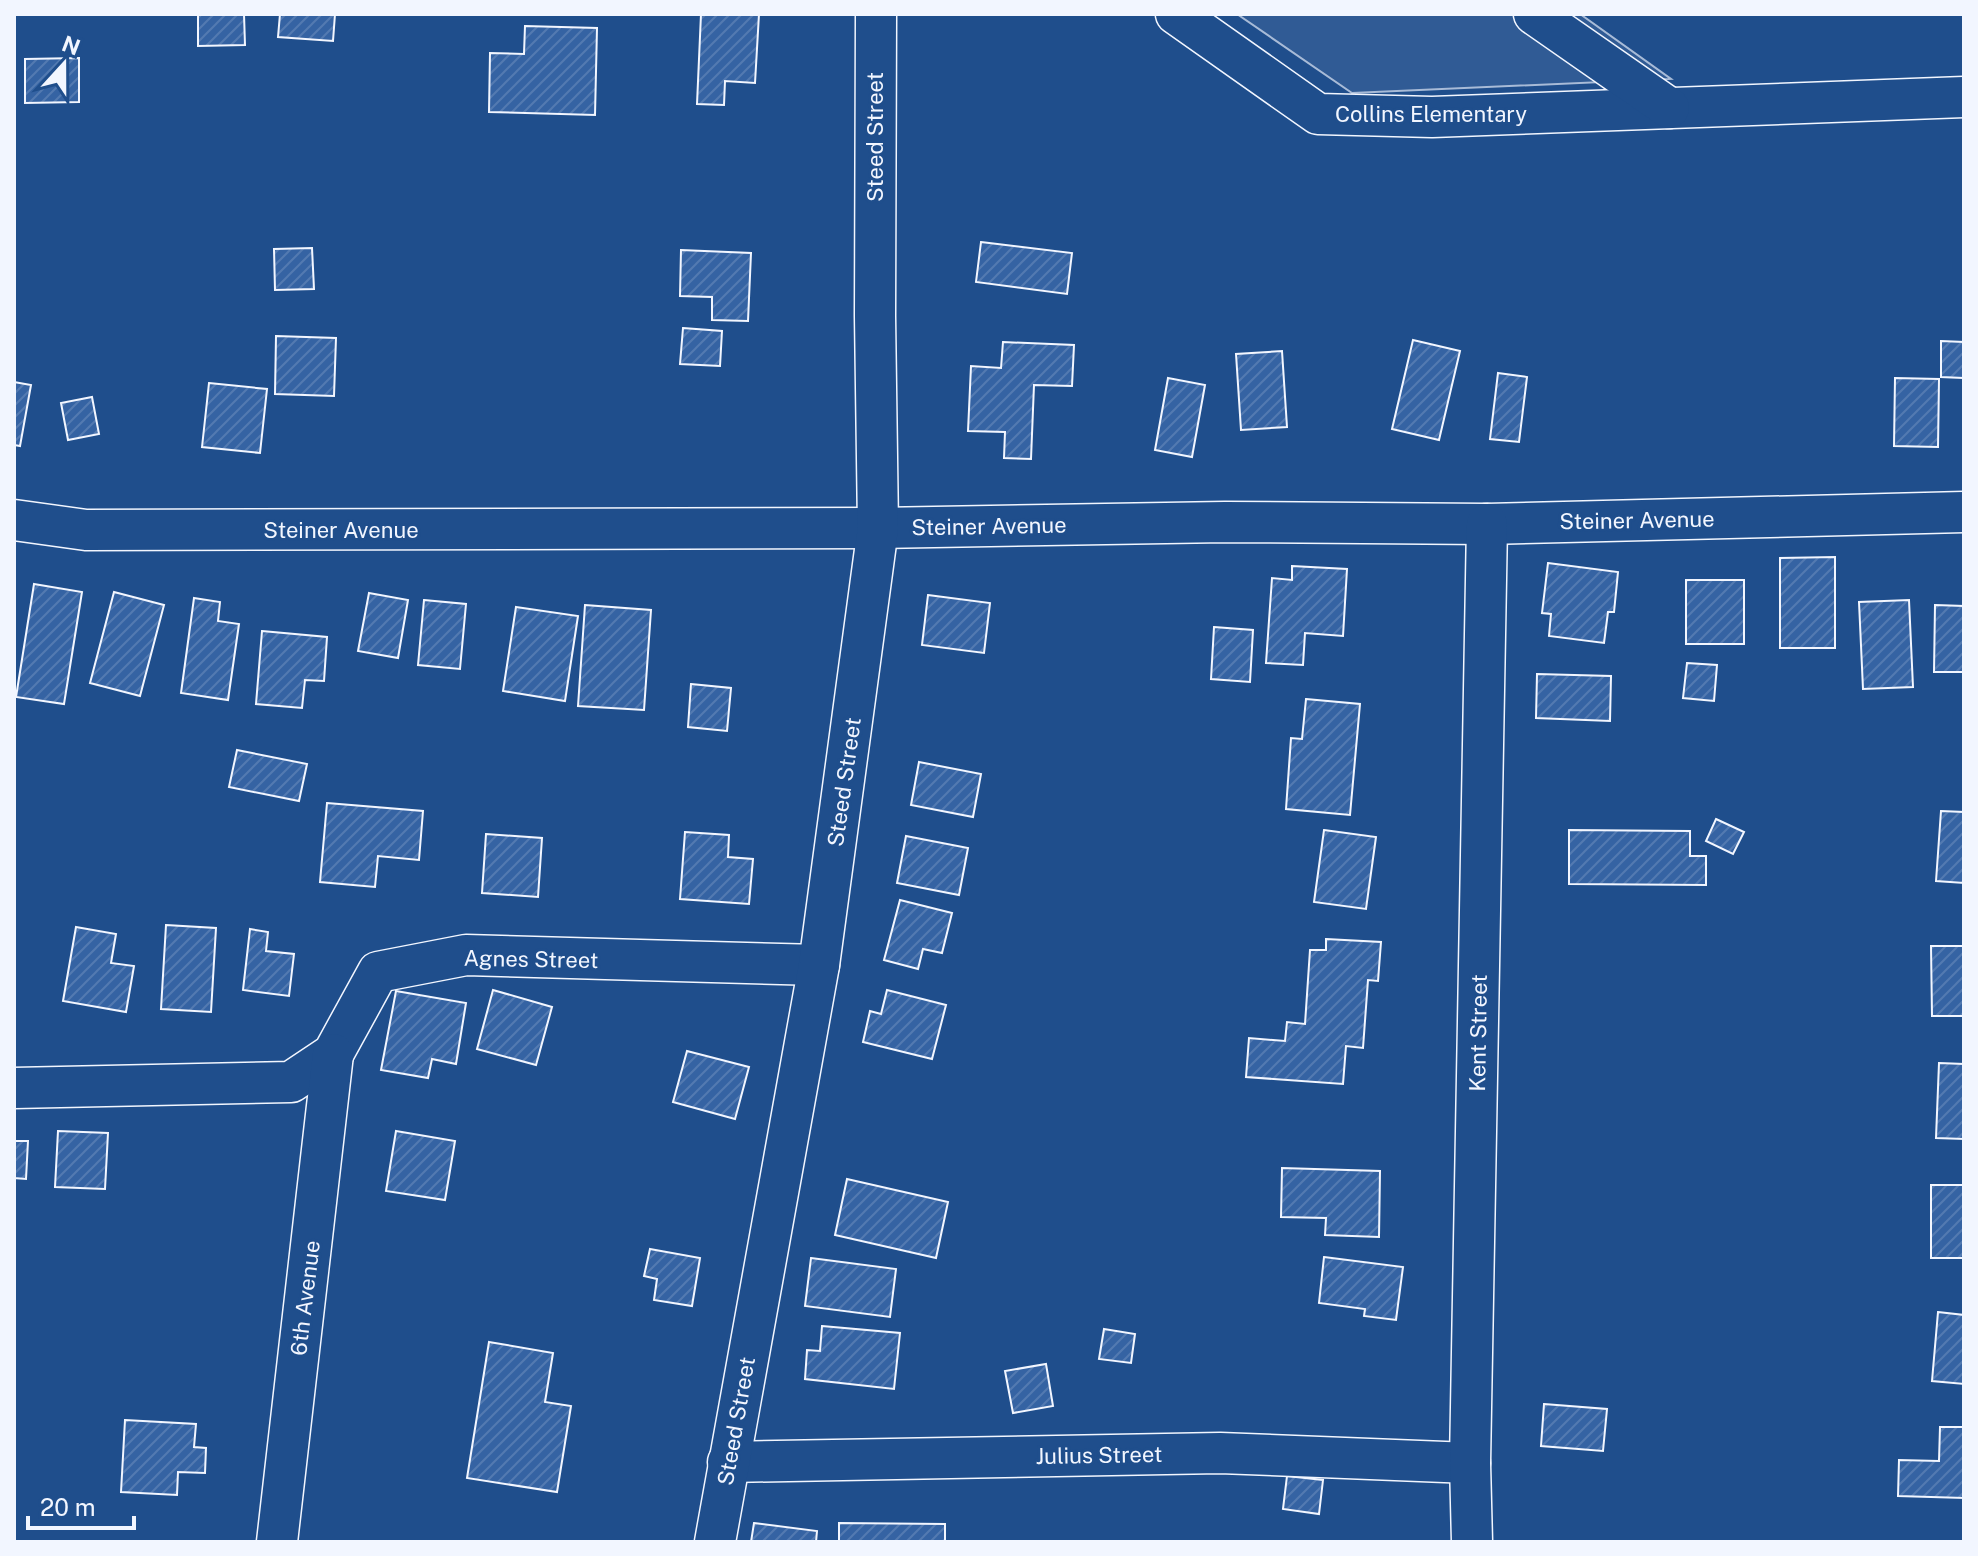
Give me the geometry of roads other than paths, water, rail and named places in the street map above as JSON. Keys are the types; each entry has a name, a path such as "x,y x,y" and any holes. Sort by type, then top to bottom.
{"street":[{"name":"Steed Street","path":"715,1542 819,965 878,528 876,14"},
{"name":"Collins Elementary","path":"1176,14 1318,114 1432,117 1964,97"},
{"path":"1534,14 1669,108"},
{"name":"Steiner Avenue","path":"14,520 86,530 878,528 1225,522 1487,524 1964,512"},
{"name":"Kent Street","path":"1472,1542 1470,1463 1487,524"},
{"name":"Agnes Street","path":"14,1088 291,1082 333,1054 378,972 466,955 819,965"},
{"name":"6th Avenue","path":"277,1542 333,1054"},
{"name":"Julius Street","path":"728,1462 1220,1453 1470,1463"}]}
